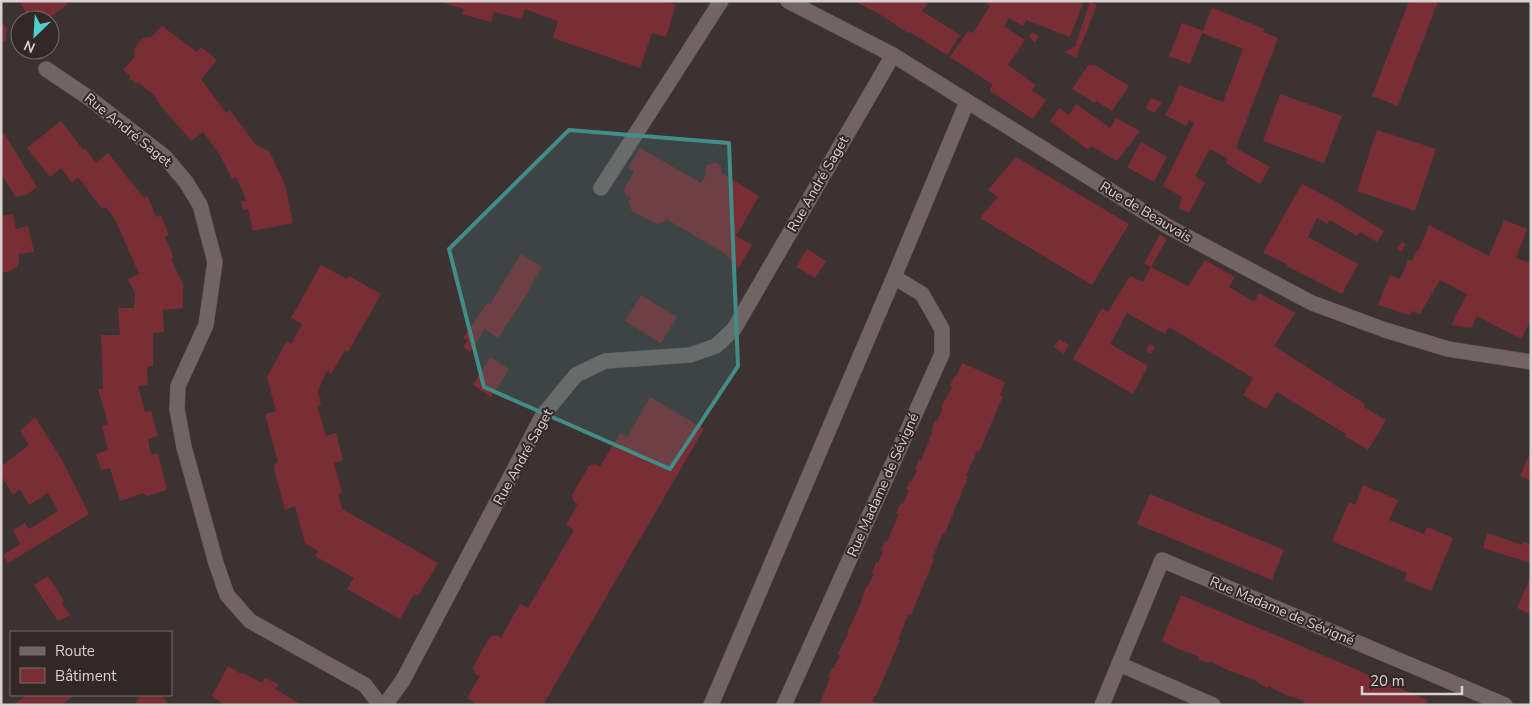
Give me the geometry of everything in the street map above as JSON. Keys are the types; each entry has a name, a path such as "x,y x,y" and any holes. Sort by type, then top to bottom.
{"street":[{"path":"601,188 721,1"},
{"name":"Rue de Beauvais","path":"788,1 893,55 1167,226 1312,303 1385,330 1448,350 1531,362"},
{"name":"Rue André Saget","path":"385,705 403,680 543,415 576,375 606,361 690,354 716,346 734,329 893,55"},
{"name":"Rue André Saget","path":"46,69 89,98 165,157 186,182 200,204 215,262 206,325 178,386 177,409 184,447 216,563 227,594 250,621 365,685 380,705"},
{"path":"711,705 967,102"},
{"name":"Rue Madame de Sévigné","path":"784,705 942,354 942,328 922,294 894,277"},
{"name":"Rue Madame de Sévigné","path":"1102,705 1162,560 1505,705"},
{"path":"1119,664 1212,705"}],"highlighted area":[{"path":"569,130 729,143 738,366 670,469 484,387 449,249"}],"building":[{"path":"19,1 70,1 60,10 25,10"},
{"path":"438,1 666,1 676,5 666,37 652,33 640,68 553,38 558,21 525,9 521,19 494,12 491,22 462,14 464,9"},
{"path":"854,1 929,1 922,11 960,35 947,55"},
{"path":"983,1 1084,1 1070,37 1026,20 1023,26 1009,18 1004,26 1025,40 1008,65 1036,85 1032,90 1046,100 1033,119 990,91 992,84 950,57 968,31 973,33 990,6"},
{"path":"1409,1 1438,1 1398,106 1372,96"},
{"path":"1090,2 1097,5 1076,58 1065,52 1075,46"},
{"path":"1212,8 1265,29 1263,32 1278,38 1236,148 1270,167 1260,184 1226,163 1228,159 1210,149 1195,176 1205,183 1189,213 1179,208 1182,197 1163,186 1194,123 1189,120 1186,126 1165,115 1170,108 1179,85 1223,102 1243,49 1202,33 1190,64 1169,56 1182,23 1203,31"},
{"path":"1,20 7,29 6,40 1,43"},
{"path":"162,26 197,52 201,47 217,60 201,79 226,113 230,110 256,145 269,151 285,184 293,223 253,231 248,209 243,210 241,201 246,201 236,177 232,179 220,155 203,132 191,141 156,100 157,98 138,82 136,84 129,78 131,76 123,70 135,57 134,49 142,38 151,37"},
{"path":"1032,32 1039,36 1035,42 1029,37"},
{"path":"1089,64 1092,66 1093,64 1129,86 1112,111 1072,89"},
{"path":"1280,94 1342,116 1324,163 1263,141"},
{"path":"1151,98 1162,103 1154,113 1146,108"},
{"path":"1076,104 1110,128 1116,118 1140,131 1117,161 1091,146 1088,150 1050,121 1059,108 1069,115"},
{"path":"61,121 83,150 85,148 96,163 108,153 144,198 147,195 156,217 161,215 169,235 165,237 174,258 171,259 183,284 183,308 163,310 164,332 153,333 153,366 147,367 148,385 138,386 145,412 151,411 158,436 148,439 151,455 158,453 167,490 147,496 144,493 120,501 110,468 101,470 96,454 108,450 102,426 108,424 98,389 103,389 101,335 120,335 118,308 134,308 135,294 128,279 139,274 116,221 106,207 102,209 78,177 72,183 61,168 50,177 27,148"},
{"path":"1377,130 1436,149 1415,211 1357,191"},
{"path":"3,132 37,187 26,195 16,197 1,174 1,134"},
{"path":"1141,142 1167,157 1154,182 1127,167"},
{"path":"640,148 701,183 706,175 707,165 717,163 721,167 722,173 759,196 736,236 752,245 738,269 726,254 666,219 664,222 657,224 632,211 628,202 631,198 625,194 624,189 634,172 628,168"},
{"path":"1016,157 1129,224 1092,285 980,218 998,197 988,190"},
{"path":"1302,184 1333,200 1384,231 1377,242 1360,232 1357,236 1330,220 1327,224 1317,218 1308,237 1358,264 1342,294 1263,253"},
{"path":"13,214 16,229 28,226 34,252 19,254 17,267 12,269 12,271 1,273 1,216"},
{"path":"1504,220 1527,229 1516,258 1531,263 1531,320 1521,339 1477,316 1471,328 1451,325 1467,294 1440,280 1420,314 1413,311 1409,315 1378,305 1390,275 1400,279 1408,260 1412,261 1417,250 1418,252 1429,225 1489,256"},
{"path":"1160,235 1167,239 1151,267 1144,263"},
{"path":"1402,242 1406,244 1401,252 1397,248"},
{"path":"807,249 826,261 815,278 796,267"},
{"path":"521,254 542,267 531,288 498,338 485,329 470,352 463,347 468,340 463,338 488,302 490,304"},
{"path":"1205,260 1235,277 1229,287 1254,302 1259,293 1295,313 1274,346 1365,404 1364,407 1386,420 1368,450 1345,436 1346,434 1277,392 1266,409 1243,395 1253,378 1169,327 1165,334 1127,313 1110,344 1148,366 1133,394 1073,359 1102,308 1108,312 1130,276 1143,282 1151,267 1188,286"},
{"path":"321,265 347,279 349,276 381,294 348,352 345,350 331,374 326,371 318,392 321,405 317,406 326,436 336,433 343,460 334,463 342,493 338,494 342,509 438,563 418,596 414,594 400,619 347,589 354,578 315,556 318,551 305,543 295,506 285,510 274,469 275,464 278,462 265,414 276,411 267,377 287,341 291,344 302,324 291,318"},
{"path":"641,295 677,317 661,343 625,321"},
{"path":"1059,339 1069,345 1064,354 1054,347"},
{"path":"1150,344 1155,347 1151,354 1146,351"},
{"path":"490,357 509,369 491,397 473,385"},
{"path":"962,363 1005,382 1000,395 1003,396 979,452 977,451 966,476 968,477 945,533 943,533 932,558 934,559 911,615 908,615 898,640 900,640 876,696 874,696 872,701 881,705 819,705 830,678 828,677 840,655 838,654 867,585 874,574 872,573 876,562 878,563 883,551 881,550 885,541 887,542 899,514 896,513 901,503 903,504 909,490 906,489 917,470 915,469 919,460 921,460 935,421 937,421 943,408 941,407 952,387 950,386 954,376 956,377"},
{"path":"650,397 704,429 543,705 474,705 475,703 467,698 480,676 475,674 473,667 490,637 496,635 501,638 520,604 528,608 574,530 566,525 578,504 573,501 572,495 589,466 595,464 600,467 620,433 627,437"},
{"path":"35,417 62,460 89,514 8,563 3,555 20,544 13,530 25,523 29,529 58,511 48,493 29,505 20,489 13,495 1,475 1,466 29,445 20,431"},
{"path":"1531,451 1531,481 1520,476"},
{"path":"1363,485 1398,500 1389,520 1424,534 1427,527 1453,538 1431,591 1404,580 1407,573 1332,541 1349,502 1355,505"},
{"path":"1150,494 1284,550 1272,580 1137,524"},
{"path":"1487,533 1522,545 1523,542 1531,544 1531,563 1483,548"},
{"path":"48,576 64,601 62,603 70,615 58,621 34,585"},
{"path":"1531,576 1531,615 1517,608"},
{"path":"1181,595 1428,700 1426,705 1308,705 1303,703 1304,701 1290,697 1268,686 1267,688 1259,682 1231,672 1210,661 1209,663 1198,659 1199,657 1162,641"},
{"path":"228,666 262,683 265,678 278,684 275,689 302,705 225,705 212,696"},
{"path":"26,696 73,696 62,705 13,705"},
{"path":"141,696 162,696 169,705 134,705"}]}
